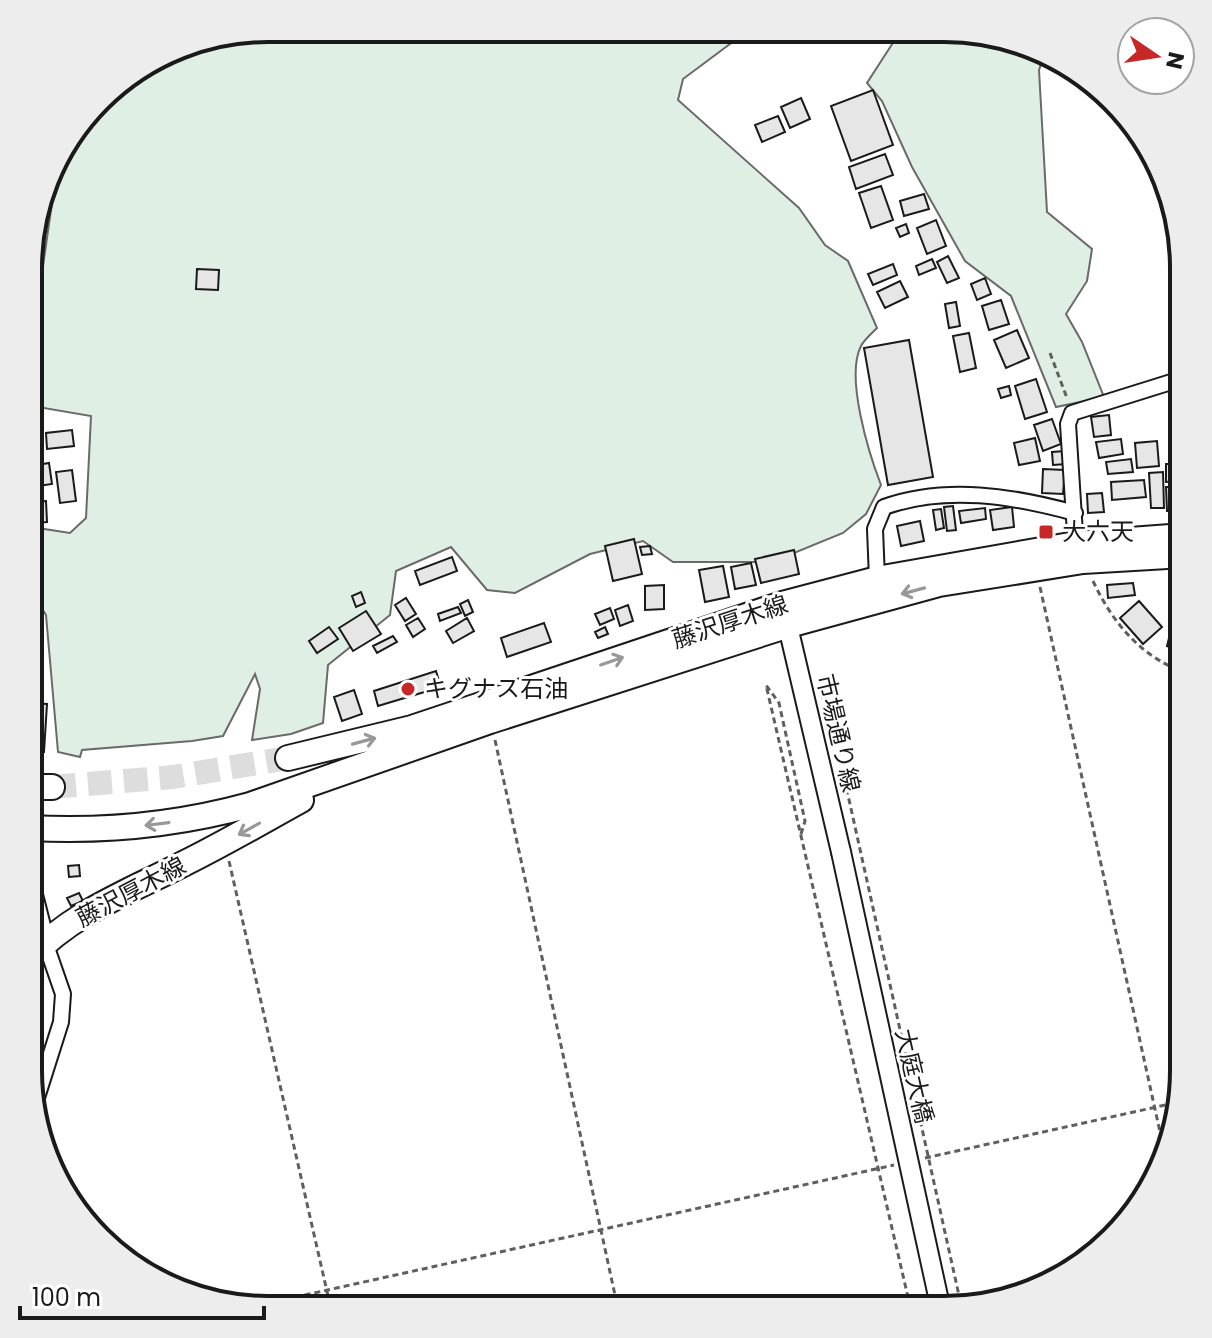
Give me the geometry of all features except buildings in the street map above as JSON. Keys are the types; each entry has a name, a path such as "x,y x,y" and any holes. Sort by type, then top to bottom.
{"main road":[{"name":"藤沢厚木線","path":"42,828 94,830 189,820 250,805 877,579 1079,555 1170,539"},
{"name":"藤沢厚木線","path":"288,758 412,728 786,614 1036,568 1079,555 1170,555"},
{"name":"藤沢厚木線","path":"42,946 105,902 225,842 366,764"}],"street":[{"path":"1079,555 1068,424 1072,413 1170,382"},
{"path":"877,579 875,529 884,507 910,498 950,494 1028,500 1075,513"},
{"name":"市場通り線","path":"786,614 841,852"},
{"name":"大庭大橋","path":"841,852 938,1296"},
{"path":"42,958 63,994 61,1022 42,1082"}],"path":[{"path":"1050,353 1072,413"},
{"path":"1079,555 1101,599 1129,636 1148,654 1170,665"},
{"path":"1036,568 1161,1134"},
{"path":"801,834 805,821 779,703 766,685 908,1296"},
{"path":"819,698 826,696 959,1296"},
{"path":"490,721 615,1296"},
{"path":"792,762 801,759"},
{"path":"225,842 328,1296"},
{"path":"915,1160 1167,1104"},
{"path":"300,1296 903,1163"}],"green space":[{"path":"268,42 733,42 683,79 678,100 799,208 825,245 848,261 877,328 861,346 856,376 860,416 881,485 866,514 843,533 772,562 673,562 643,541 590,554 515,593 487,590 451,547 396,571 390,615 328,665 323,723 291,734 252,740 260,689 255,674 223,736 82,750 80,757 58,752 46,615 42,609 42,529 70,533 86,518 91,416 42,408 42,273 54,195 80,142 98,119 130,89 155,72 195,54 224,46"},
{"path":"893,42 974,44 1003,50 1041,64 1047,212 1092,249 1087,281 1066,314 1082,342 1104,397 1056,407 1011,296 965,261 912,167 882,101 867,83"}],"tunnel":[{"path":"52,787 173,777 288,758"}],"place":[{"name":"大六天","path":"1046,532"},
{"name":"キグナス石油","path":"408,689"}]}
